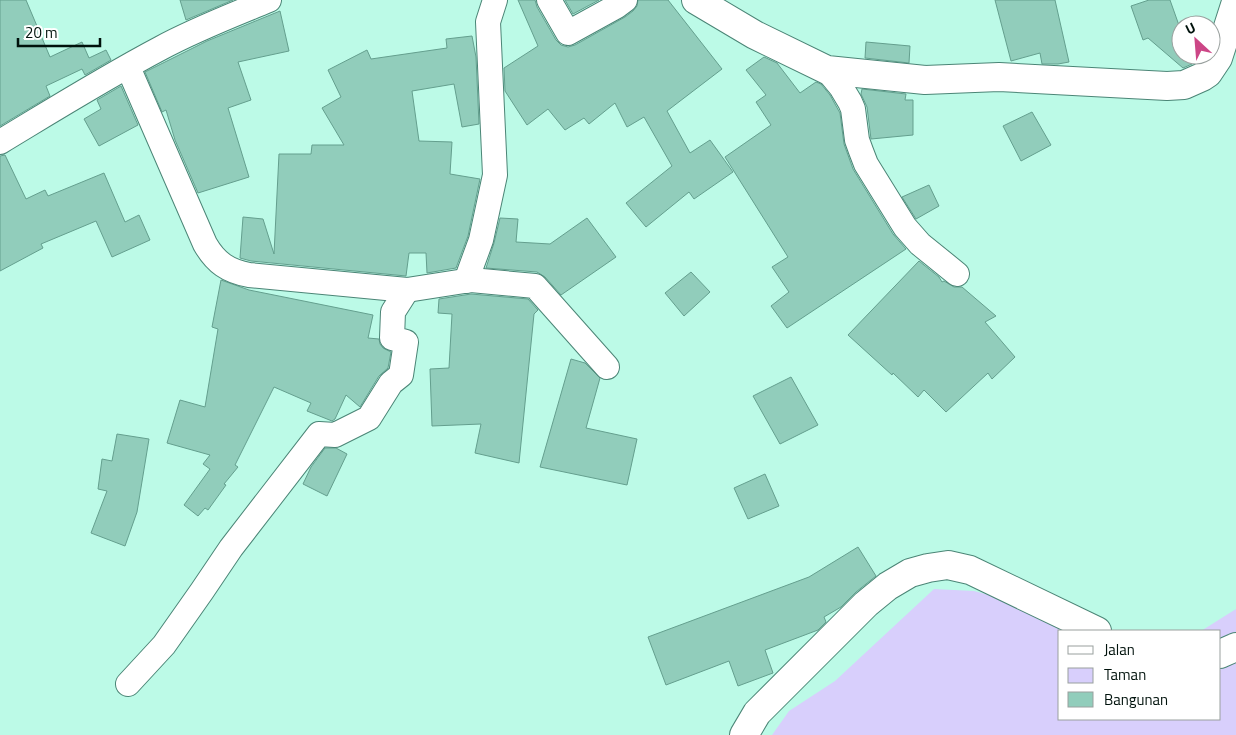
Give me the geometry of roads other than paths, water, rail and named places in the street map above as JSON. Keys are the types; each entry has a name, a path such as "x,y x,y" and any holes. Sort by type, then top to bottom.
{"street":[{"path":"0,142 94,85 162,47 269,0"},
{"path":"466,281 481,240 495,175 488,22 495,0"},
{"path":"549,0 568,33 625,0"},
{"path":"696,0 755,34 827,70 925,80 999,77 1167,86 1184,85 1202,78 1208,73 1218,58 1236,2"},
{"path":"128,67 205,244 212,256 229,269 249,275 407,290 466,281 502,282 535,286 607,367"},
{"path":"827,70 842,87 853,109 857,140 866,164 905,227 920,244 957,274"},
{"path":"128,684 164,645 231,548 319,434 335,435 369,418 391,383 401,375 406,342 392,338 393,312 407,290"},
{"path":"744,735 757,713 866,604 888,586 910,573 948,565 970,570 1095,630"},
{"path":"1221,654 1236,647"}]}
